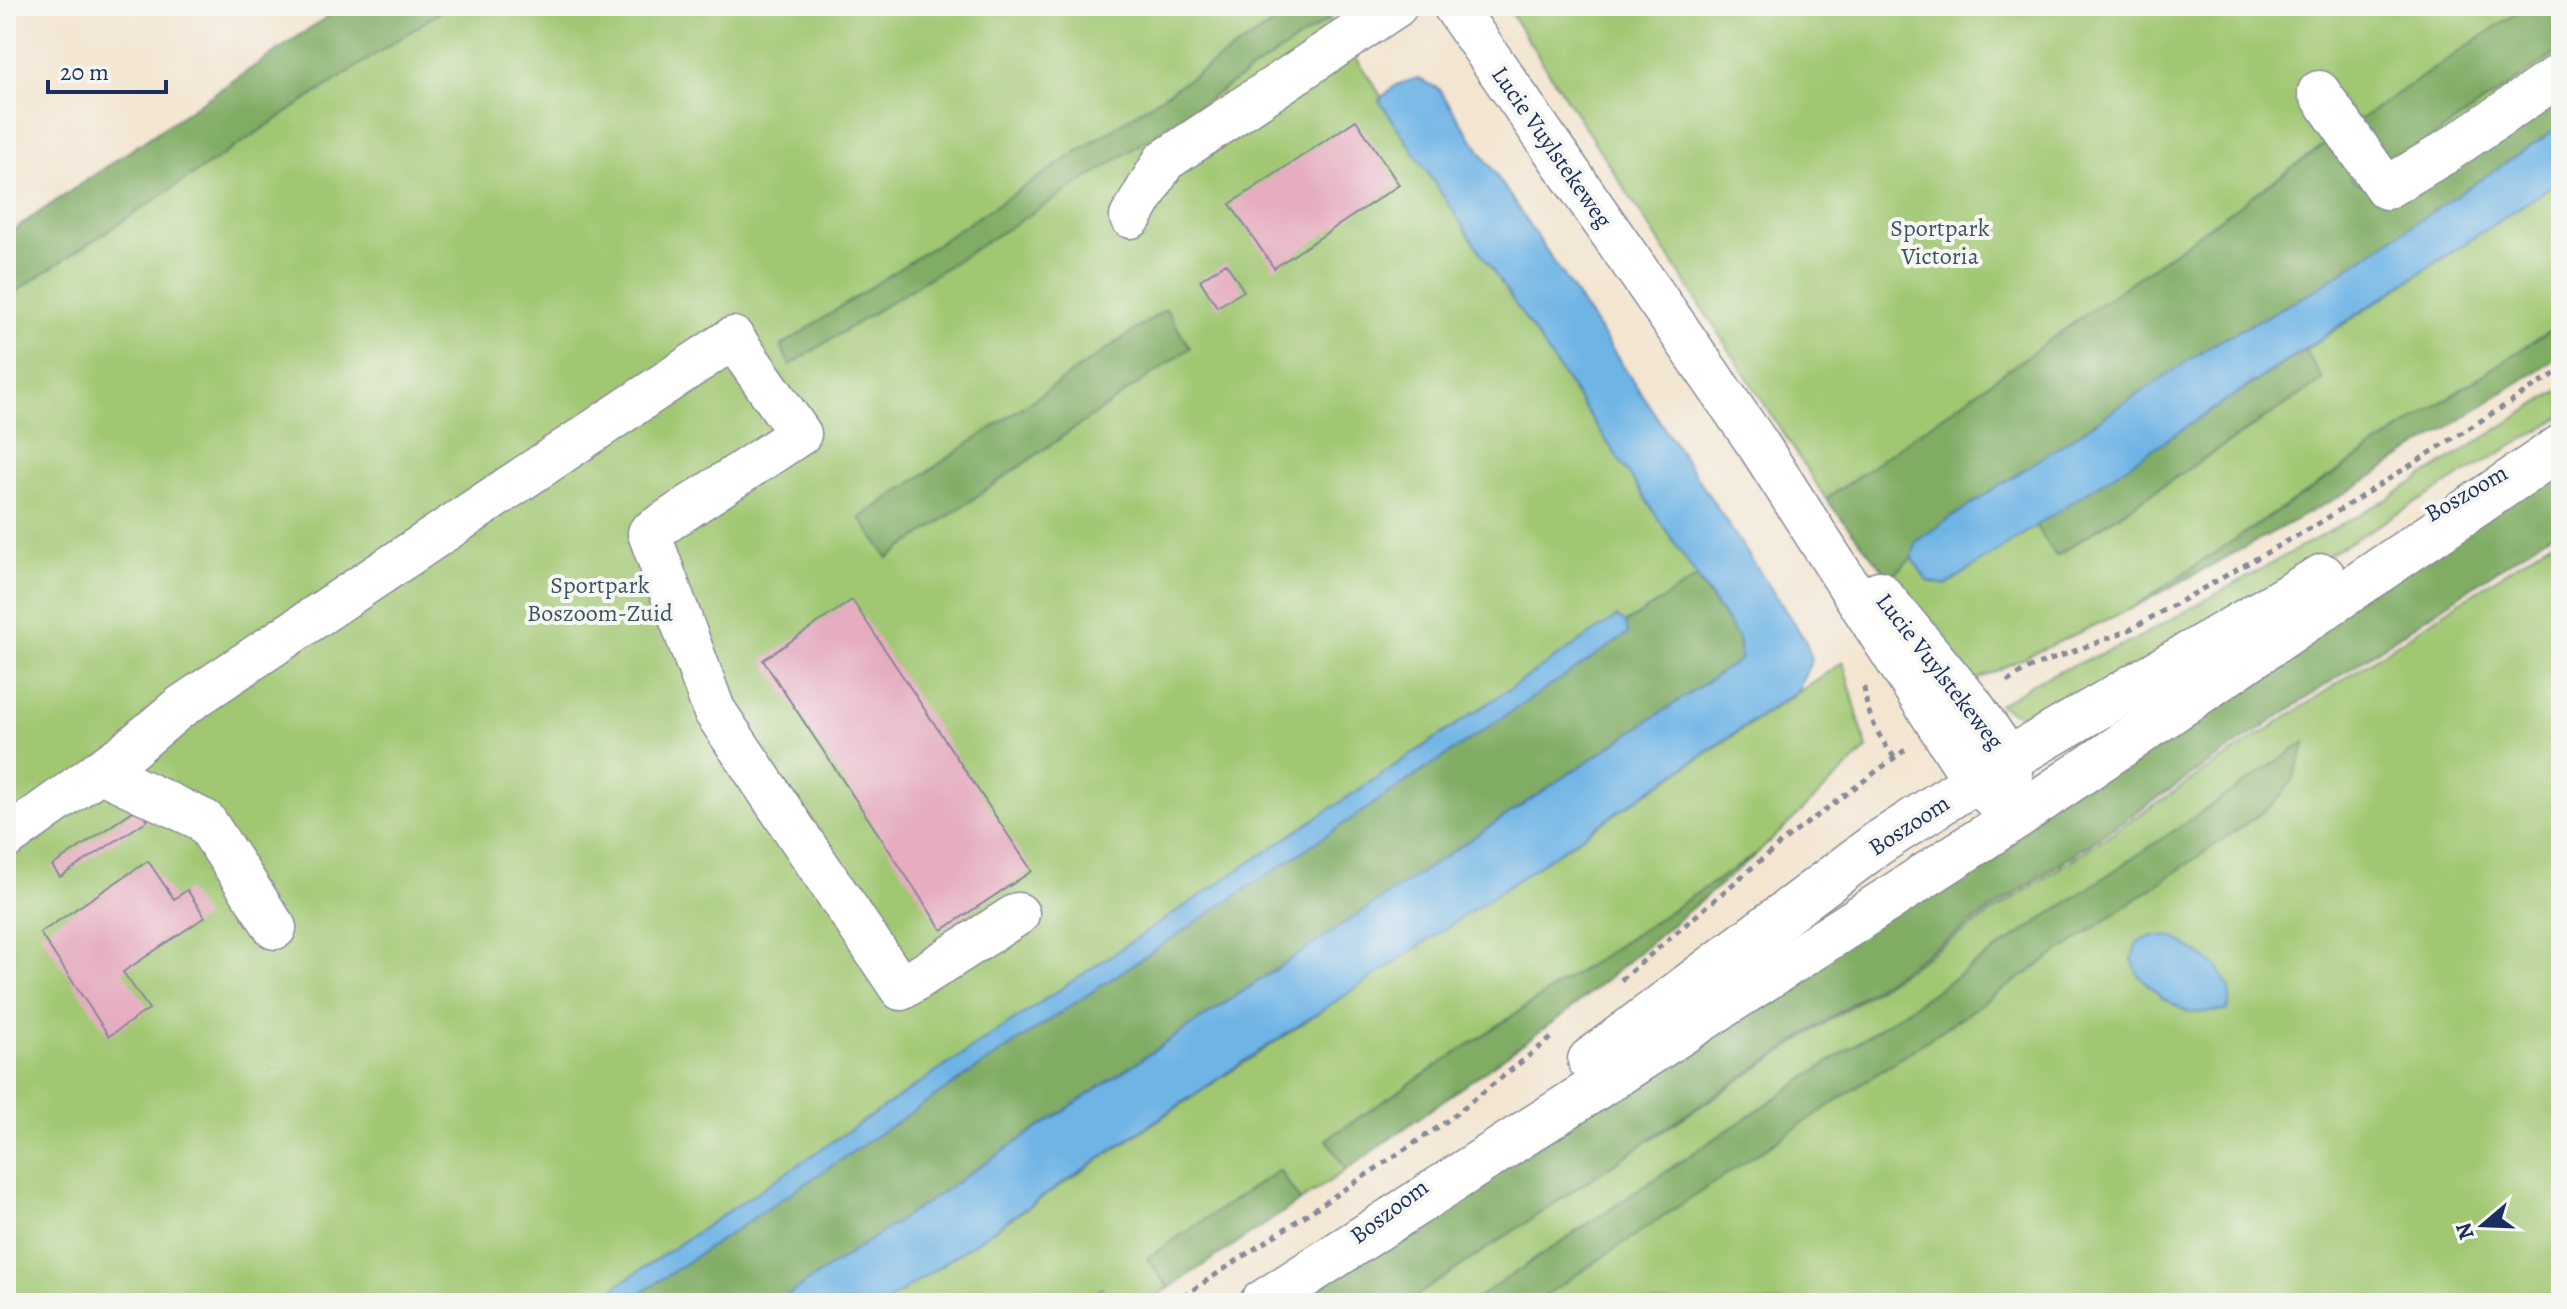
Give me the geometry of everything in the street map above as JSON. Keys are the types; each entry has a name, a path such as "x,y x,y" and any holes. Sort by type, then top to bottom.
{"main road":[{"name":"Boszoom","path":"1300,1277 1877,844 1992,770 2561,438"},
{"name":"Boszoom","path":"1262,1303 2016,817 2561,447"}],"street":[{"path":"1131,217 1164,161 1396,6"},
{"name":"Lucie Vuylstekeweg","path":"1454,6 1759,446 1972,705 1992,770 2016,817"},
{"path":"2319,92 2386,188 2443,154 2561,74"},
{"path":"6,838 128,751 179,708 733,338 800,434 649,533 714,710 901,989 1018,914"},
{"path":"99,771 205,821 275,928"}],"green space":[{"path":"343,6 449,6 6,298 6,235"},
{"name":"Sportpark Boszoom-Zuid","path":"346,6 1322,6 1698,578 614,1303 6,1303 6,235"},
{"path":"1300,6 1327,6 1329,19 1112,163 790,365 781,346"},
{"name":"Sportpark Victoria","path":"1506,6 2561,6 2561,126 1916,541 1826,499"},
{"path":"2526,6 2561,6 2561,50 2405,156 2395,161 2387,159 2356,122"},
{"path":"2561,91 2561,126 2312,292 2214,344 1916,541 1912,557 1890,579 1826,499 2328,142 2353,181 2377,192"},
{"path":"2561,180 2561,323 2132,608 1972,682 1890,579 1912,557 1927,581 1946,585 2035,525 2057,556 2323,380 2305,350"},
{"path":"1166,309 1190,348 888,558 860,518"},
{"path":"2561,323 2561,355 2351,490 2132,608"},
{"path":"2305,350 2323,380 2056,556 2035,525"},
{"path":"2561,389 2561,417 2056,716 2026,716 1999,705 2039,680 2132,641 2389,498"},
{"path":"2561,463 2561,527 1406,1303 1292,1303"},
{"path":"2561,535 2561,1303 1404,1303"},
{"path":"1696,578 1738,638 1741,659 776,1303 626,1303 1627,634 1626,623"},
{"path":"1843,662 1867,749 1759,852 1327,1139 1346,1170 1300,1201 1280,1171 1148,1258 1169,1288 1147,1303 1113,1303 1102,1288 1079,1303 885,1303"},
{"path":"2306,742 2292,781 2273,805 2074,942 1534,1303 1470,1303"},
{"path":"1759,852 1567,1012 1346,1170 1327,1139"},
{"path":"1279,1170 1300,1201 1169,1288 1147,1258"}],"water":[{"path":"1418,78 1439,89 1805,640 1812,659 1798,690 885,1303 776,1303 1741,659 1738,638 1379,100 1396,85"},
{"path":"2561,126 2561,180 1946,585 1927,581 1912,557 1916,541 2214,344 2312,292"},
{"path":"1617,617 1626,623 1628,634 626,1303 591,1303"},
{"path":"2154,936 2173,937 2217,966 2229,988 2230,1002 2226,1011 2189,1013 2161,997 2138,975 2132,959 2137,942"}],"building":[{"path":"1356,120 1399,185 1274,268 1230,204"},
{"path":"1226,263 1244,291 1217,307 1200,280"},
{"path":"852,600 1032,871 942,930 763,660"},
{"path":"139,807 148,820 60,877 52,866"},
{"path":"148,861 174,899 187,890 205,917 123,972 149,1009 109,1036 40,933"}]}
